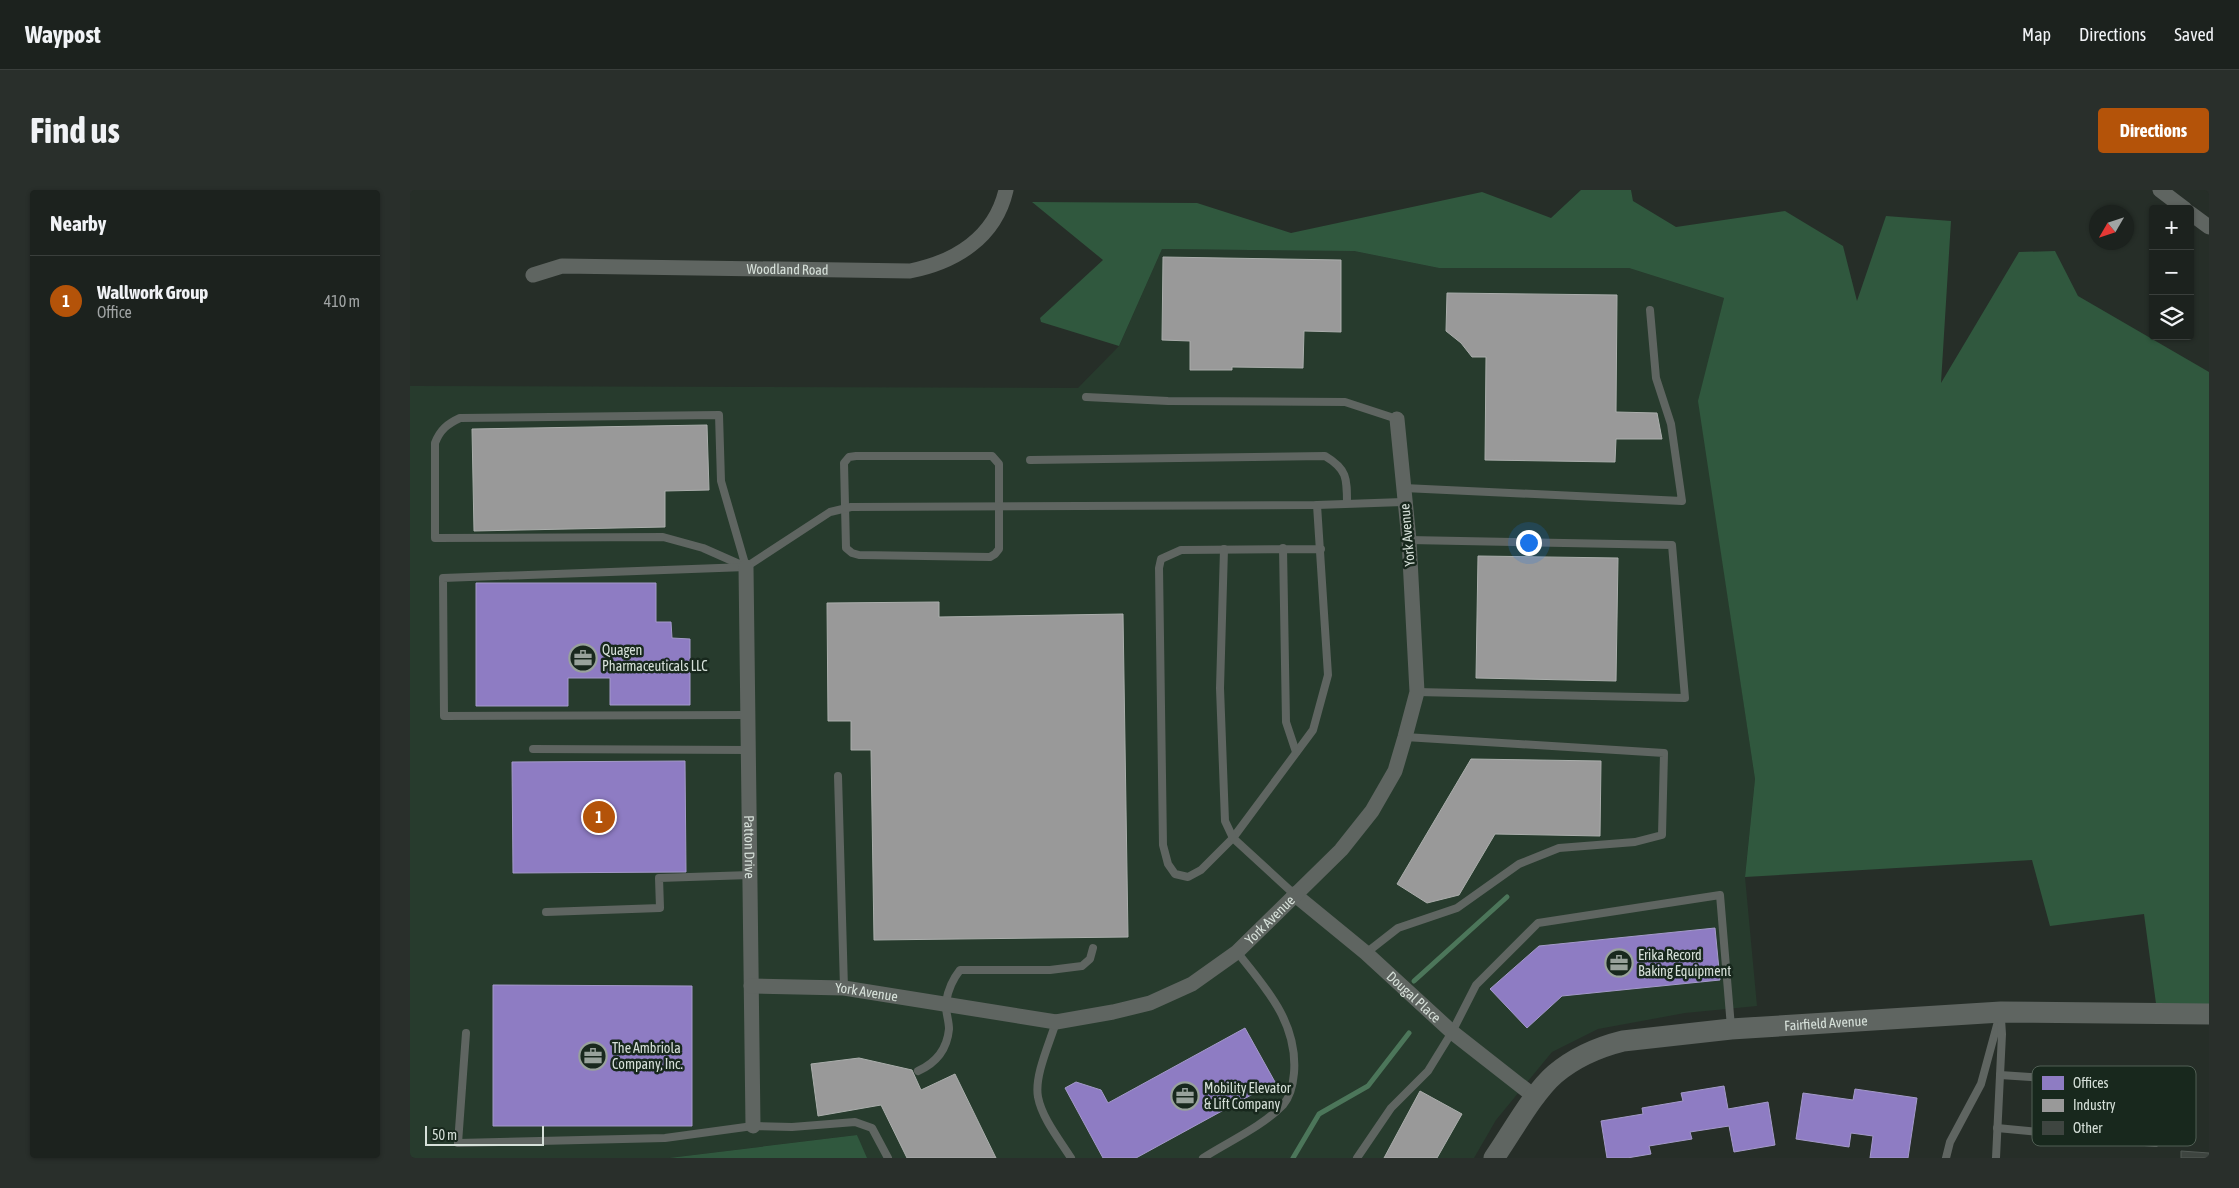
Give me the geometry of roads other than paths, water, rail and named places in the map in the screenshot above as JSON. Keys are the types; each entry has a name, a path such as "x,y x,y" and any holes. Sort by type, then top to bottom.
{"street":[{"name":"Woodland Road","path":"533,275 562,266 910,271 943,263 969,247 980,237 994,219 1006,190"},
{"path":"2160,190 2180,205"},
{"path":"2194,216 2209,227"},
{"name":"York Avenue","path":"751,986 844,988 1056,1022 1150,1003 1192,984 1238,952 1294,894 1341,850 1372,811 1395,771 1406,737 1417,692 1408,540 1396,419"},
{"name":"Patton Drive","path":"746,568 752,1126"},
{"name":"Dougal Place","path":"1294,894 1366,953 1452,1032 1535,1097"},
{"name":"Fairfield Avenue","path":"1494,1158 1535,1097 1554,1075 1576,1059 1623,1041 1731,1029 2001,1012 2092,1011 2209,1014"}],"lane":[{"path":"748,715 444,716 443,578 746,568 830,512 844,509 1317,505 1404,495 1682,501 1671,424 1656,378 1650,310"},
{"path":"1086,397 1168,401 1345,402 1396,419"},
{"path":"719,414 721,481 746,568 703,548 663,537 435,538 435,443 439,433 448,423 460,418 719,414"},
{"path":"992,456 999,464 999,549 996,554 990,557 859,555 852,553 846,548 844,509 844,463 848,457 992,456"},
{"path":"1030,460 1325,456 1337,463 1344,472 1347,503"},
{"path":"1317,505 1321,549 1328,675 1313,730 1233,838 1201,870 1188,877 1175,874 1168,864 1163,844 1159,568 1161,559 1181,550 1321,549"},
{"path":"1408,540 1672,546 1685,698 1417,692"},
{"path":"1282,548 1286,722 1296,752"},
{"path":"1224,549 1220,688 1225,821 1233,838 1294,894"},
{"path":"1366,953 1398,928 1457,908 1520,864 1559,848 1635,842 1662,835 1664,753 1406,737"},
{"path":"533,749 748,750"},
{"path":"838,776 844,988"},
{"path":"546,912 660,908 659,878 750,875"},
{"path":"1358,1158 1390,1108 1428,1071 1452,1032 1476,984 1538,923 1720,895 1731,1029"},
{"path":"918,1071 937,1061 943,1048 949,1030 946,1003 952,980 960,970 1050,970 1082,966 1090,958 1093,948"},
{"path":"1204,1158 1272,1115 1284,1104 1291,1093 1294,1080 1292,1042 1284,1017 1274,999 1238,952"},
{"path":"1996,1158 2002,1034 2001,1012"},
{"path":"1946,1158 1950,1142 1981,1084 2001,1012"},
{"path":"1056,1022 1038,1080 1038,1096 1043,1112 1071,1158"},
{"path":"466,1033 458,1143 665,1138 752,1126 792,1127 855,1122 872,1128 888,1158"},
{"path":"2000,1074 2032,1076"},
{"path":"1997,1128 2032,1131"}],"waterway":[{"path":"1414,981 1507,897"},
{"path":"1293,1158 1319,1114 1368,1086 1409,1033"}],"place":[{"name":"Quagen Pharmaceuticals LLC","path":"583,658"},
{"name":"Wallwork Group","path":"599,817"},
{"name":"Erika Record Baking Equipment","path":"1619,963"},
{"name":"The Ambriola Company, Inc.","path":"593,1056"},
{"name":"Mobility Elevator & Lift Company","path":"1185,1096"}]}
